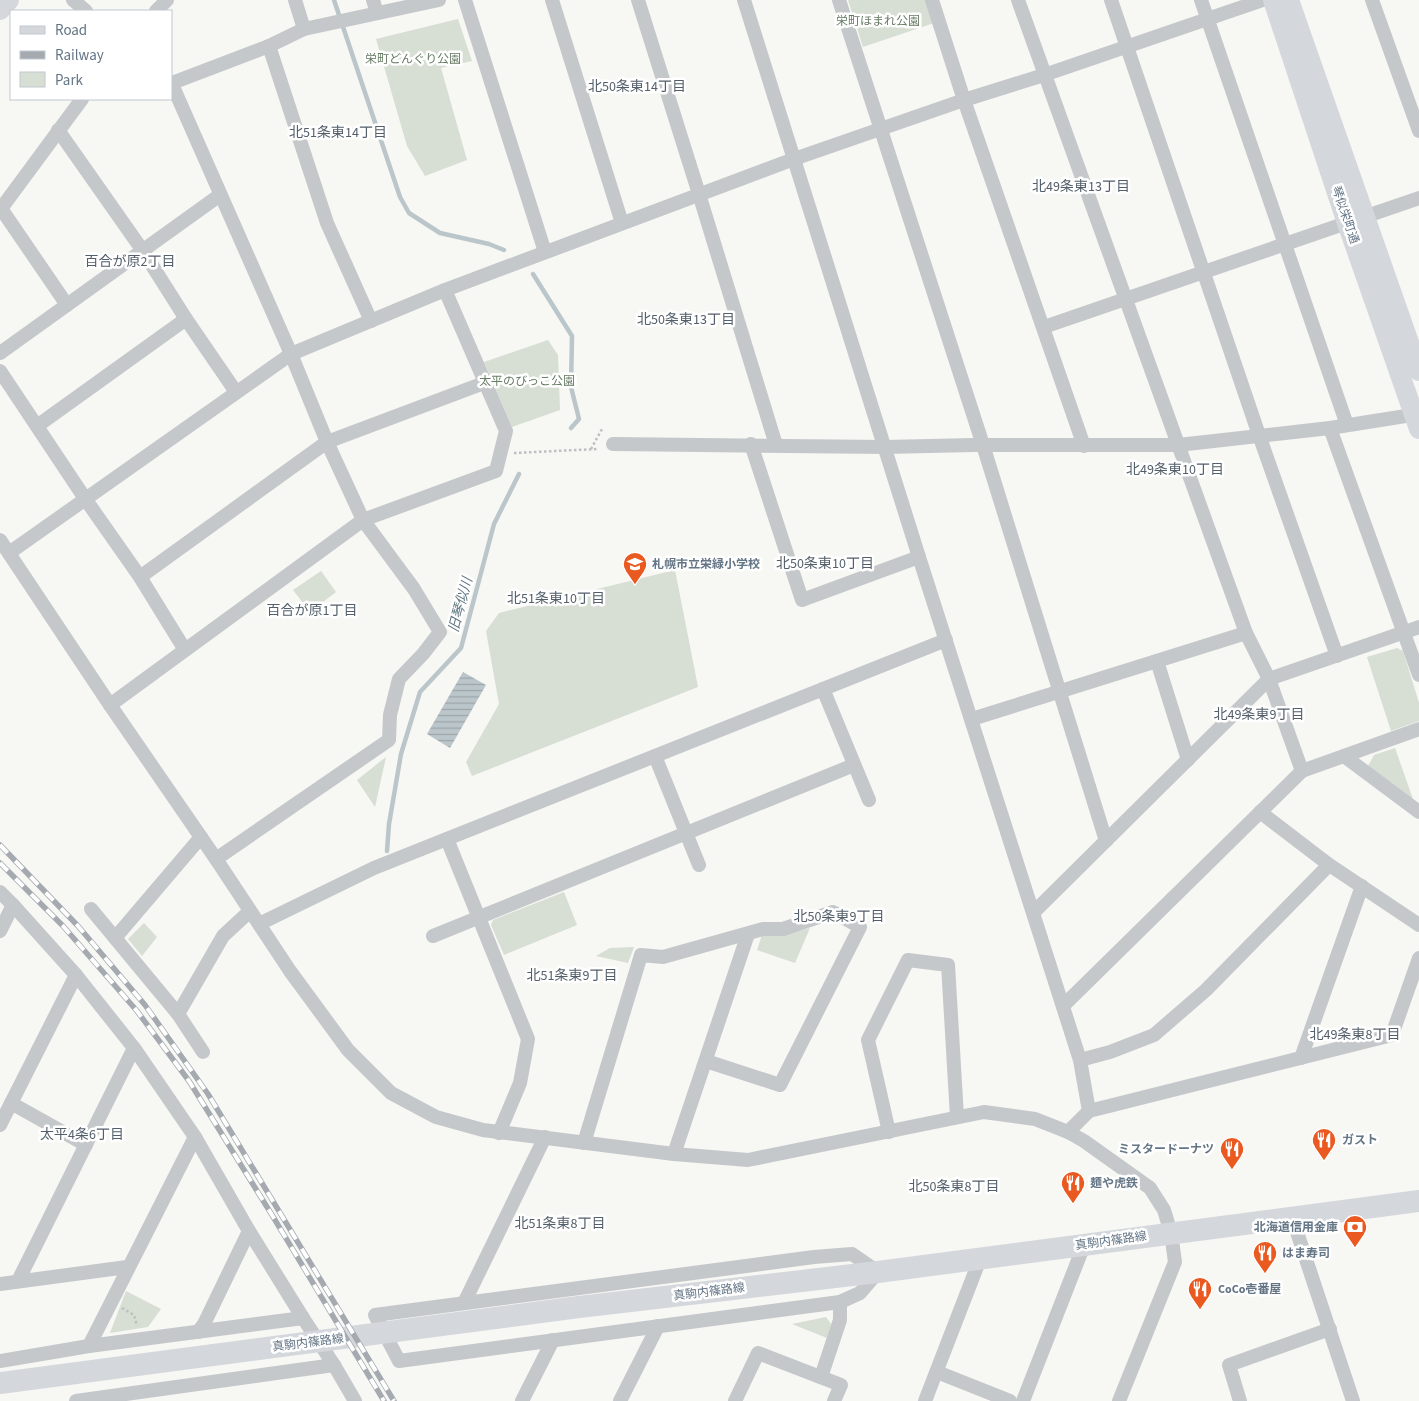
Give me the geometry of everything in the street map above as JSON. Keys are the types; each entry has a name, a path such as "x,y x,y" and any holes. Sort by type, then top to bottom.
{"main road":[{"name":"真駒内篠路線","path":"0,1383 579,1307 878,1272 1419,1201"}],"street":[{"path":"0,10 9,0"},
{"path":"73,0 85,10"},
{"path":"157,10 168,0"},
{"path":"295,0 304,29"},
{"path":"216,859 389,740 390,715 399,679 423,654 440,632 414,589 363,520 327,442 291,354 172,83 269,46 304,29 358,16 375,6 439,0"},
{"path":"465,0 545,252"},
{"path":"552,0 622,222"},
{"path":"638,0 776,445"},
{"path":"744,0 884,447 1080,1060 1089,1111"},
{"path":"839,0 983,445 1106,841"},
{"path":"932,0 964,100 1084,446"},
{"path":"1018,0 1246,633 1269,679 1302,771"},
{"path":"1111,0 1336,656"},
{"path":"1201,0 1347,425"},
{"path":"9,553 291,354 445,290 794,159 1263,0"},
{"name":"琴似栄町通","path":"1273,0 1356,220 1419,371"},
{"name":"琴似栄町通","path":"1288,0 1417,419"},
{"path":"1372,0 1419,131"},
{"path":"269,46 327,223 371,321"},
{"path":"67,306 0,208 81,100"},
{"path":"58,130 143,251 186,319 236,392"},
{"path":"0,353 220,195"},
{"path":"1044,327 1419,198"},
{"path":"110,705 363,520 496,471 506,431 445,290"},
{"path":"37,426 186,319"},
{"path":"0,371 140,577 185,650"},
{"path":"140,577 327,442 484,383"},
{"path":"613,444 752,444 884,447 1178,445 1347,425 1417,419"},
{"path":"1330,428 1419,675"},
{"path":"752,444 802,600 919,557"},
{"path":"0,540 290,971 348,1050 391,1093 436,1117 483,1130 674,1154 748,1160 984,1112 1035,1119 1068,1132 1084,1141 1150,1188 1164,1210 1171,1233 1175,1262 1119,1401"},
{"path":"1034,912 1269,679 1419,627"},
{"path":"972,719 1246,633"},
{"path":"259,924 374,868 946,640"},
{"path":"1157,661 1188,760"},
{"path":"823,689 868,800"},
{"path":"1063,1006 1302,771 1419,730"},
{"path":"655,756 699,865"},
{"path":"1344,756 1419,812"},
{"path":"434,936 854,765"},
{"path":"1260,812 1328,864 1419,925"},
{"path":"115,938 201,838"},
{"path":"447,839 528,1040 520,1083 499,1133"},
{"path":"1080,1060 1110,1052 1154,1035 1206,990 1328,864"},
{"path":"1301,1058 1362,886"},
{"path":"0,892 14,905 76,975 134,1048 195,1137 249,1231 354,1400"},
{"path":"0,931 14,905"},
{"path":"91,909 178,1014 203,1052"},
{"path":"178,1014 223,936 250,911"},
{"path":"584,1142 641,956 663,957 763,929 783,929 833,912 860,927 780,1085 706,1061"},
{"path":"674,1154 748,934"},
{"path":"1068,1132 1089,1111 1392,1035 1419,958"},
{"path":"889,1132 868,1040 908,960 948,965 957,1117"},
{"path":"0,1125 76,975"},
{"path":"18,1281 134,1048"},
{"path":"11,1103 86,1145"},
{"path":"89,1346 127,1267 195,1137"},
{"path":"464,1303 544,1137"},
{"path":"1292,1217 1353,1401"},
{"path":"198,1332 204,1324 249,1231"},
{"path":"1023,1401 1084,1245"},
{"path":"852,1254 878,1272 860,1293 840,1302 399,1361 375,1315 464,1303 814,1257 852,1254"},
{"path":"925,1401 980,1258"},
{"path":"0,1284 127,1267"},
{"path":"821,1377 840,1320 840,1302"},
{"path":"0,1361 89,1346 303,1318"},
{"path":"620,1401 658,1326"},
{"path":"1240,1401 1229,1365 1330,1329"},
{"path":"522,1401 553,1340"},
{"path":"735,1401 758,1353 841,1385 834,1401"},
{"path":"76,1401 334,1365"},
{"path":"937,1372 1010,1401"}],"path":[{"path":"591,449 602,429"},
{"path":"501,454 597,449"},
{"path":"119,1306 134,1315 139,1332"}],"green space":[{"name":"栄町ほまれ公園","path":"848,0 926,0 934,23 863,47"},
{"name":"栄町どんぐり公園","path":"458,19 472,61 441,68 467,160 425,176 407,146 376,39"},
{"name":"太平のびっこ公園","path":"548,340 558,355 560,410 512,427 484,362"},
{"path":"675,570 698,687 472,776 466,762 499,704 486,631 499,613"},
{"path":"321,571 336,592 310,612 293,590"},
{"path":"1397,648 1403,651 1419,703 1419,721 1391,731 1367,657"},
{"path":"1395,748 1413,799 1368,766 1374,755"},
{"path":"386,757 375,807 357,780"},
{"path":"564,892 577,925 504,955 491,925 493,920"},
{"path":"144,923 157,937 142,956 128,939"},
{"path":"810,928 795,963 757,950 763,932 786,934"},
{"path":"634,947 628,963 596,956 610,948"},
{"path":"126,1291 161,1309 148,1327 110,1333"},
{"path":"826,1317 831,1324 827,1338 792,1324"}],"shaded area":[{"path":"463,672 486,685 450,748 427,734"}],"waterway":[{"name":"旧琴似川","path":"334,0 400,197 409,213 440,233 489,244 504,250"},
{"name":"旧琴似川","path":"533,274 572,336 571,387 579,419 571,428"},
{"name":"旧琴似川","path":"387,851 389,824 401,754 420,692 461,648 494,524 519,474"}],"railway":[{"path":"0,845 78,926 145,1005 208,1094 394,1401"},
{"path":"0,863 63,926 137,1011 189,1081 384,1401"}],"place":[{"name":"札幌市立栄緑小学校","path":"635,585"},
{"name":"ガスト","path":"1324,1161"},
{"name":"ミスタードーナツ","path":"1232,1170"},
{"name":"麺や虎鉄","path":"1073,1204"},
{"name":"北海道信用金庫","path":"1355,1248"},
{"name":"はま寿司","path":"1265,1274"},
{"name":"CoCo壱番屋","path":"1200,1310"}],"district":[{"name":"北50条東14丁目","path":"637,87"},
{"name":"北51条東14丁目","path":"338,133"},
{"name":"北49条東13丁目","path":"1081,187"},
{"name":"百合が原2丁目","path":"130,262"},
{"name":"北50条東13丁目","path":"686,320"},
{"name":"北49条東10丁目","path":"1175,470"},
{"name":"北50条東10丁目","path":"825,564"},
{"name":"北51条東10丁目","path":"556,599"},
{"name":"百合が原1丁目","path":"312,611"},
{"name":"北49条東9丁目","path":"1259,715"},
{"name":"北50条東9丁目","path":"839,917"},
{"name":"北51条東9丁目","path":"572,976"},
{"name":"北49条東8丁目","path":"1355,1035"},
{"name":"太平4条6丁目","path":"82,1135"},
{"name":"北50条東8丁目","path":"954,1187"},
{"name":"北51条東8丁目","path":"560,1224"}]}
